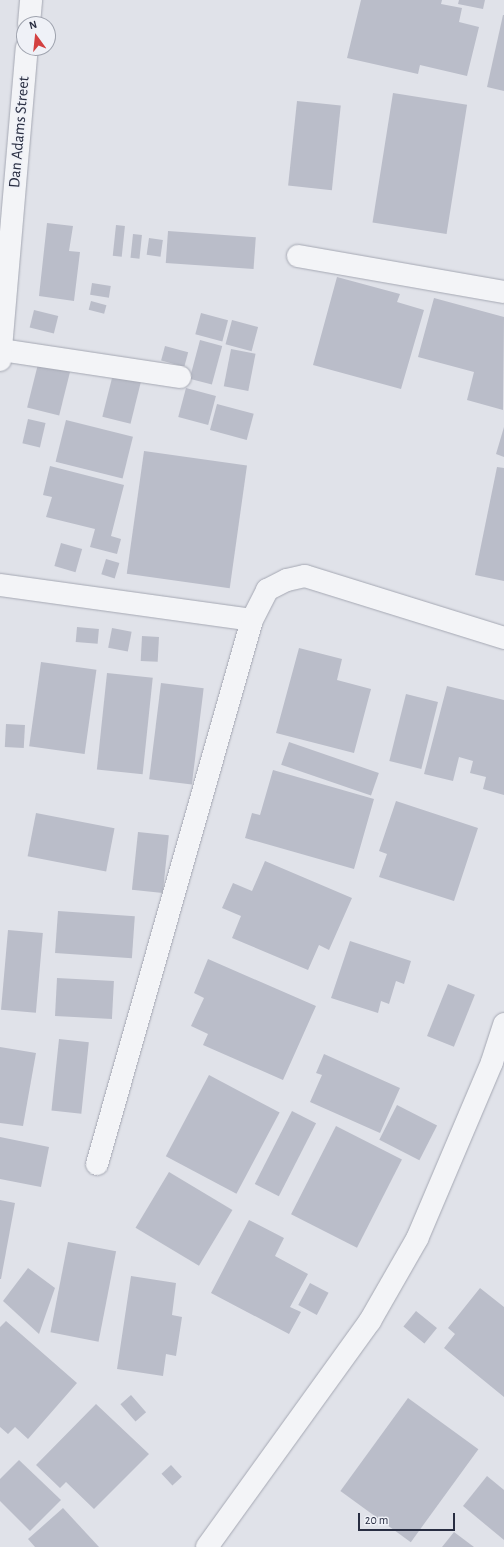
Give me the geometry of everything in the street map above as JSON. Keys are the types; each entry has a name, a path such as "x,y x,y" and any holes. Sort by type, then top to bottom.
{"street":[{"path":"30,16 31,0"},
{"name":"Dan Adams Street","path":"0,355 5,229 26,56"},
{"path":"298,256 504,292"},
{"path":"0,355 180,377"},
{"path":"97,1164 252,620 267,590 287,580 305,576 504,638"},
{"path":"0,585 252,620"},
{"path":"207,1547 370,1322 417,1239 492,1062 504,1024"}],"building":[{"path":"361,0 442,0 441,4 462,8 459,22 479,27 467,76 420,65 418,74 347,58"},
{"path":"459,0 485,0 483,9 458,4"},
{"path":"504,15 504,91 487,87"},
{"path":"393,93 467,105 447,234 373,222"},
{"path":"297,101 341,106 332,190 288,186"},
{"path":"47,223 73,226 69,251 80,252 74,301 39,296"},
{"path":"116,225 125,226 122,257 113,256"},
{"path":"168,231 256,237 254,269 166,263"},
{"path":"133,234 142,235 139,259 130,258"},
{"path":"149,238 163,240 160,257 147,255"},
{"path":"337,277 400,294 397,302 424,310 401,389 313,365"},
{"path":"92,283 111,286 109,298 90,295"},
{"path":"434,298 504,317 503,410 467,400 474,372 418,357"},
{"path":"91,301 106,305 104,314 89,310"},
{"path":"34,310 58,316 54,334 30,327"},
{"path":"201,313 228,320 222,341 195,334"},
{"path":"232,320 258,327 252,351 226,344"},
{"path":"200,340 222,346 212,385 190,379"},
{"path":"165,346 188,352 184,367 161,360"},
{"path":"231,349 256,354 248,391 224,386"},
{"path":"39,360 71,368 59,416 27,408"},
{"path":"113,374 141,381 130,424 102,417"},
{"path":"186,388 216,396 208,425 178,417"},
{"path":"217,404 254,414 247,440 210,430"},
{"path":"28,419 46,423 40,447 22,443"},
{"path":"66,420 133,437 123,478 56,462"},
{"path":"504,427 504,457 496,454"},
{"path":"144,451 247,465 230,588 127,574"},
{"path":"50,466 124,485 111,536 121,539 117,554 90,547 95,529 46,517 52,497 43,495"},
{"path":"497,467 504,468 504,581 475,575"},
{"path":"61,543 82,549 76,572 54,566"},
{"path":"106,559 119,563 115,578 101,574"},
{"path":"77,627 99,629 98,644 76,642"},
{"path":"112,628 132,632 128,651 108,648"},
{"path":"142,636 159,637 158,662 141,661"},
{"path":"299,648 342,659 337,680 371,689 354,753 276,733"},
{"path":"41,662 96,670 85,754 29,746"},
{"path":"107,673 153,678 143,774 97,769"},
{"path":"161,683 204,688 192,785 149,779"},
{"path":"447,686 504,700 504,795 483,789 486,777 470,773 473,761 459,757 453,781 424,774"},
{"path":"406,694 438,702 421,769 389,761"},
{"path":"6,724 25,725 24,748 5,747"},
{"path":"289,742 379,773 371,796 281,765"},
{"path":"273,770 374,799 354,869 245,838 252,813 260,815"},
{"path":"396,801 478,828 454,901 379,877 387,854 379,851"},
{"path":"36,813 115,828 106,871 28,856"},
{"path":"138,832 169,835 163,893 132,890"},
{"path":"265,861 352,898 329,950 319,945 308,970 232,938 241,916 222,908 233,883 252,891"},
{"path":"58,911 135,916 132,958 55,953"},
{"path":"8,930 43,933 36,1013 1,1010"},
{"path":"350,941 411,961 404,984 396,981 389,1004 381,1001 378,1013 331,998"},
{"path":"208,959 316,1006 283,1080 203,1045 208,1034 191,1026 204,998 194,993"},
{"path":"57,978 114,981 112,1019 55,1016"},
{"path":"448,984 475,995 454,1047 427,1036"},
{"path":"59,1039 89,1042 81,1114 51,1111"},
{"path":"0,1047 36,1053 23,1126 0,1123"},
{"path":"324,1054 400,1088 380,1133 310,1102 322,1075 316,1073"},
{"path":"209,1075 280,1113 236,1194 166,1156"},
{"path":"397,1105 437,1125 419,1160 379,1140"},
{"path":"292,1111 316,1123 279,1196 255,1184"},
{"path":"336,1126 402,1160 357,1248 291,1214"},
{"path":"0,1137 49,1147 41,1187 0,1179"},
{"path":"169,1172 232,1210 199,1266 136,1228"},
{"path":"0,1200 15,1203 1,1279 0,1279"},
{"path":"249,1220 284,1238 275,1256 308,1274 290,1307 301,1312 289,1334 211,1293"},
{"path":"68,1242 116,1251 99,1342 50,1332"},
{"path":"28,1268 55,1288 39,1334 3,1301"},
{"path":"131,1276 176,1283 172,1315 182,1317 176,1356 166,1354 163,1376 117,1369"},
{"path":"310,1283 329,1293 317,1315 298,1305"},
{"path":"480,1288 504,1307 504,1397 444,1348 455,1334 448,1328"},
{"path":"416,1311 437,1328 424,1344 403,1327"},
{"path":"6,1321 77,1383 28,1439 15,1427 8,1434 0,1427 0,1327"},
{"path":"131,1395 146,1412 136,1422 120,1404"},
{"path":"408,1398 478,1449 411,1542 340,1491"},
{"path":"96,1404 149,1454 94,1509 66,1482 60,1488 36,1465"},
{"path":"19,1460 61,1500 30,1531 0,1501 0,1479"},
{"path":"171,1465 182,1477 172,1486 161,1474"},
{"path":"487,1476 504,1490 504,1540 463,1506"},
{"path":"63,1508 99,1547 35,1547 28,1539"},
{"path":"454,1532 474,1547 442,1547"}]}
